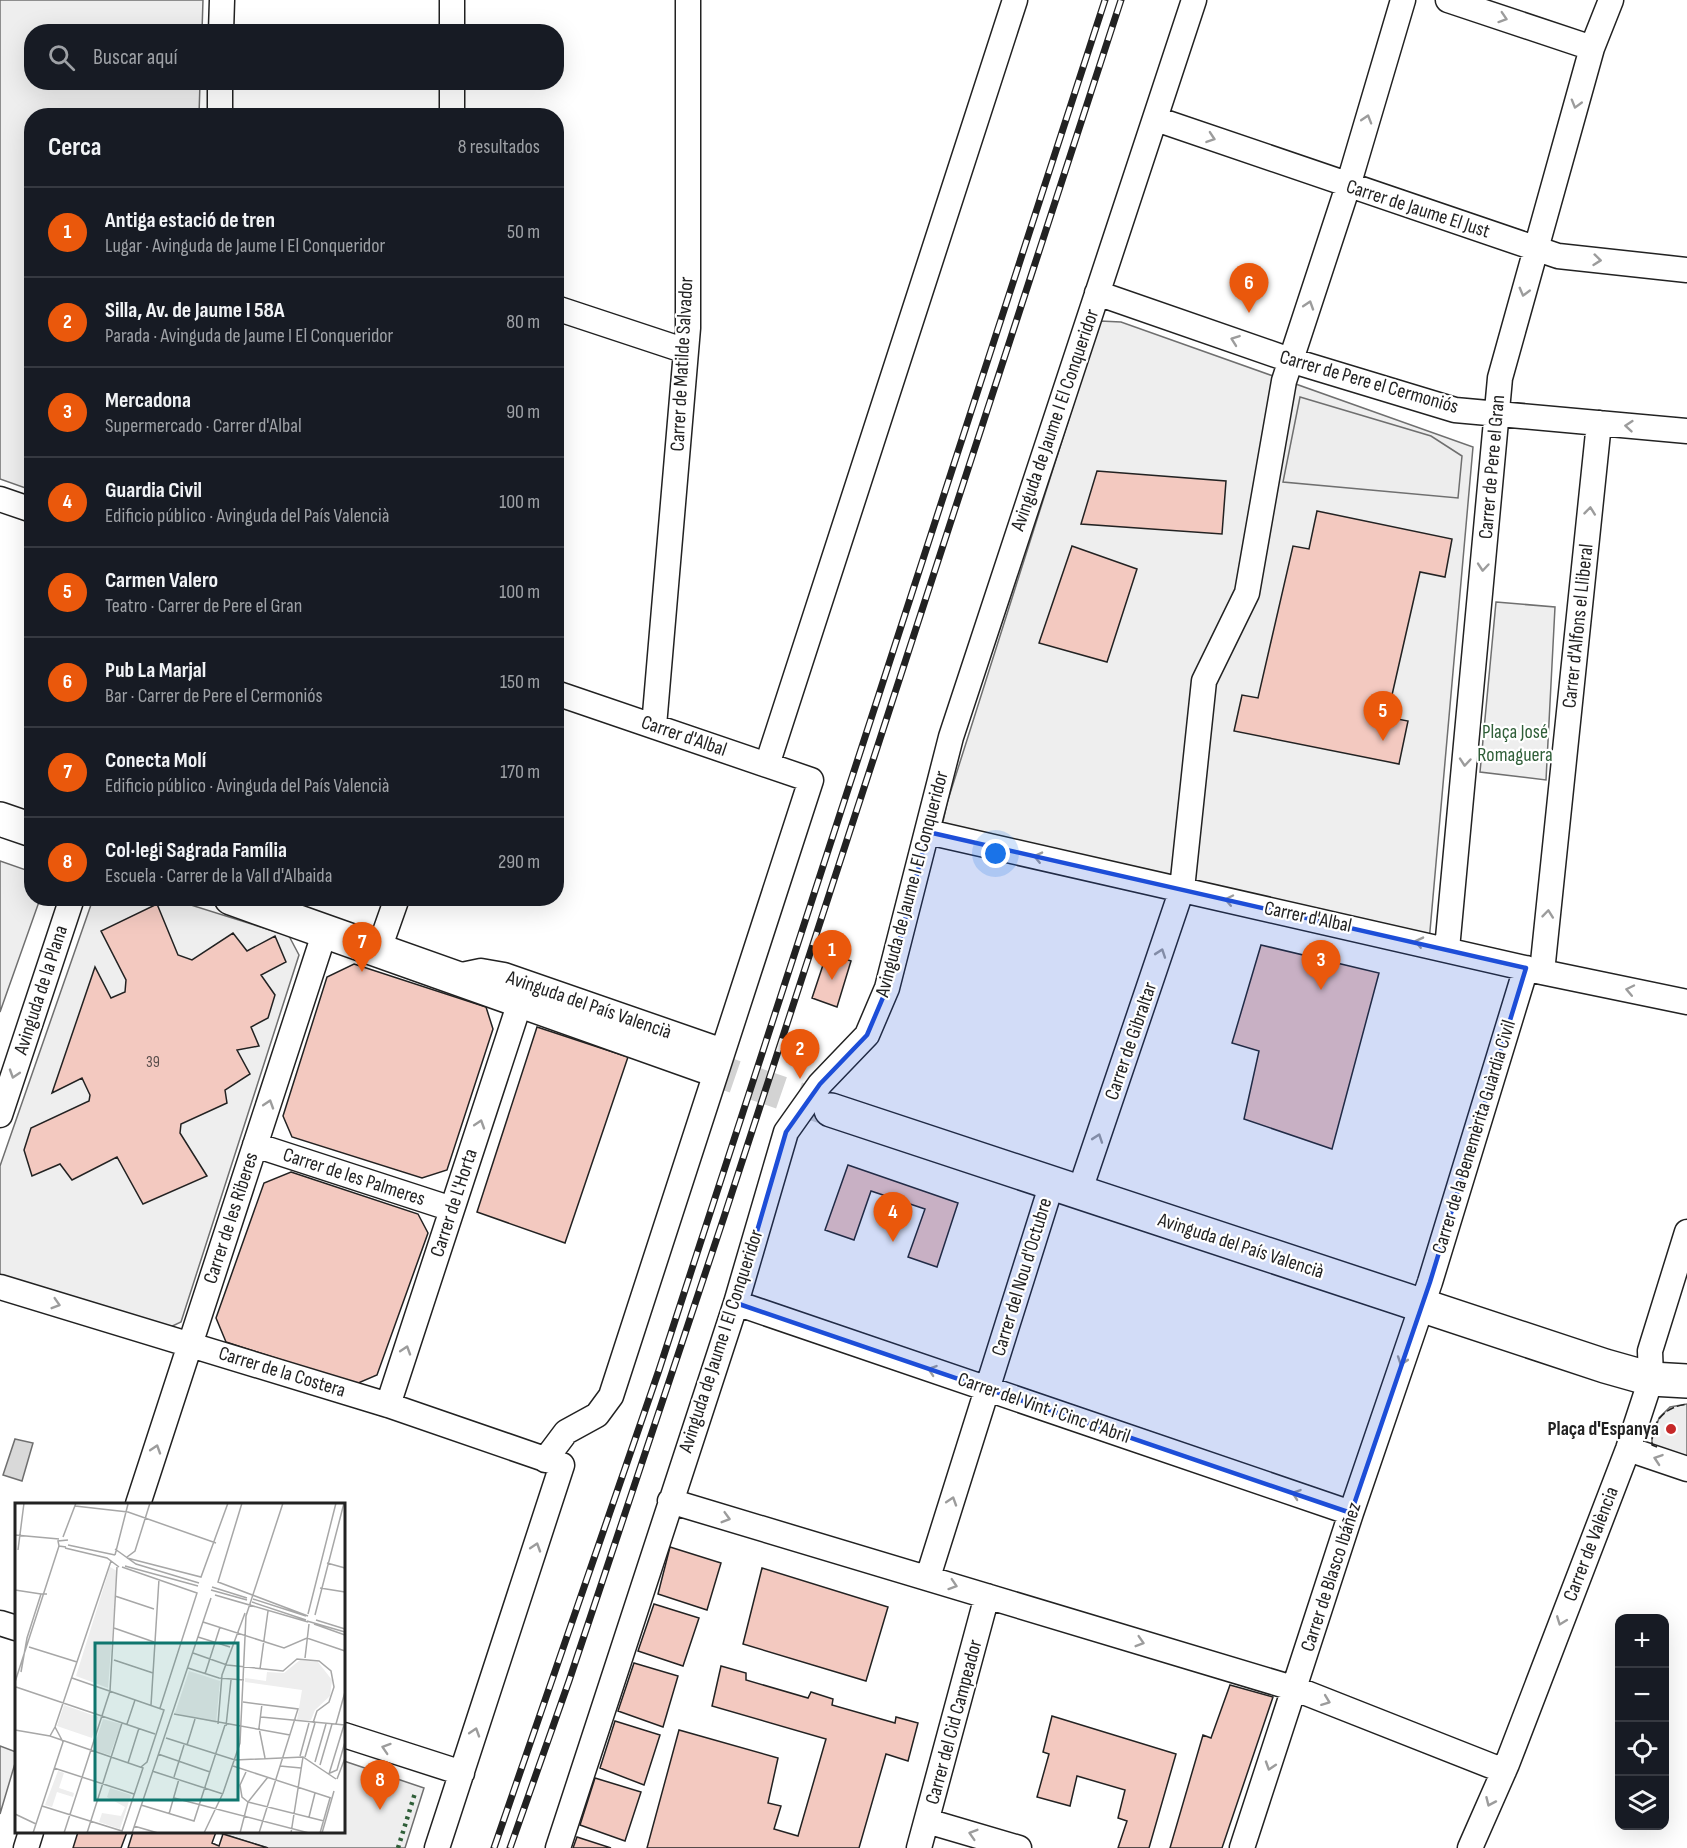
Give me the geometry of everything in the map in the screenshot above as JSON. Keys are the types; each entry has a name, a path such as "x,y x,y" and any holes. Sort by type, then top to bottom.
{"street":[{"path":"221,24 222,0"},
{"path":"452,0 452,24"},
{"name":"Carrer de Matilde Salvador","path":"654,726 686,351 688,0"},
{"path":"767,765 1016,0"},
{"name":"Avinguda de Jaume I El Conqueridor","path":"558,1848 736,1303 786,1132 820,1084 867,1035 887,988 951,737 1194,0"},
{"name":"Carrer de Gibraltar","path":"1066,1188 1182,889 1204,681 1247,593 1287,370 1348,186 1403,0"},
{"path":"1448,0 1593,48"},
{"name":"Carrer de Pere el Gran","path":"1448,948 1500,378 1593,48 1611,0"},
{"path":"220,90 220,108"},
{"path":"452,90 452,108"},
{"name":"Carrer de Jaume El Just","path":"1156,119 1558,256 1687,270"},
{"name":"Carrer de Pere el Cermoniós","path":"1097,293 1287,370 1455,410 1687,431"},
{"path":"564,311 686,351"},
{"name":"Carrer d'Alfons el Lliberal","path":"1534,970 1599,423"},
{"path":"0,499 24,507"},
{"name":"Carrer d'Albal","path":"564,696 811,780 713,1059"},
{"path":"0,819 24,827"},
{"name":"Carrer d'Albal","path":"928,832 1448,948 1534,970 1687,1002"},
{"name":"Avinguda de la Plana","path":"0,1115 69,906"},
{"name":"Avinguda del País Valencià","path":"254,906 379,949 520,1002 713,1059"},
{"path":"379,949 394,906"},
{"name":"Carrer de les Riberes","path":"138,1503 325,931"},
{"name":"Avinguda del País Valencià","path":"455,977 481,970 504,975 713,1059"},
{"name":"Carrer de la Benemèrita Guàrdia Civil","path":"1421,1305 1534,970"},
{"name":"Carrer de L'Horta","path":"388,1405 520,1002"},
{"path":"437,1848 462,1773 554,1463 566,1432 597,1415 611,1396 713,1059"},
{"name":"Avinguda del País Valencià","path":"831,1110 1652,1379 1687,1381"},
{"name":"Carrer de les Palmeres","path":"255,1145 452,1209"},
{"name":"Carrer del Nou d'Octubre","path":"928,1577 987,1389 1066,1188"},
{"name":"Carrer de València","path":"1470,1848 1504,1771 1628,1449 1652,1379 1650,1351 1687,1232"},
{"name":"Carrer de la Costera","path":"0,1287 388,1405 554,1463"},
{"name":"Carrer del Vint i Cinc d'Abril","path":"736,1303 1351,1512"},
{"name":"Carrer de Blasco Ibáñez","path":"1242,1848 1421,1305"},
{"path":"1628,1449 1687,1469"},
{"path":"670,1501 1296,1689 1504,1771"},
{"name":"Carrer del Cid Campeador","path":"920,1848 987,1596"},
{"path":"0,1623 15,1628"},
{"path":"345,1735 462,1773"},
{"path":"927,1821 1018,1848"},
{"path":"26,1848 31,1833"}],"highlighted area":[{"path":"928,832 1526,968 1430,1282 1351,1513 736,1303 786,1132 820,1084 867,1035 887,988"}],"green space":[{"path":"0,0 203,0 202,24 24,24 24,90 200,90 199,108 24,108 24,488 0,479"},
{"path":"1100,321 1121,322 1473,447 1429,942 942,826 947,803"},
{"name":"Plaça José Romaguera","path":"1496,602 1555,607 1546,780 1480,772"},
{"path":"0,861 24,869 24,906 38,906 0,1012"},
{"path":"91,906 194,906 289,936 299,955 181,1322 162,1331 0,1278 0,1166"},
{"path":"0,1746 15,1752 15,1763 0,1814"},
{"path":"345,1761 424,1788 405,1848 268,1848 219,1833 345,1833"}],"shaded area":[{"path":"1300,397 1431,436 1462,456 1458,498 1283,482"},
{"name":"Plaça d'Espanya","path":"1687,1404 1687,1458 1652,1445 1652,1439 1659,1418 1670,1407"},
{"path":"15,1439 33,1443 22,1481 3,1475"}],"building":[{"path":"1097,471 1226,481 1222,534 1081,524"},
{"path":"1317,511 1452,539 1445,577 1420,572 1387,717 1408,721 1399,764 1234,731 1242,695 1258,698 1293,546 1309,549"},
{"path":"1072,546 1137,569 1107,662 1039,643"},
{"path":"153,906 158,906 178,955 192,960 233,933 247,951 275,936 286,962 261,975 275,995 268,1018 251,1027 259,1046 237,1050 250,1074 225,1090 227,1103 181,1124 180,1133 207,1176 143,1204 117,1157 72,1180 60,1164 32,1176 24,1150 31,1128 89,1101 90,1095 82,1078 52,1093 95,967 111,998 125,992 126,980 101,931"},
{"path":"1261,945 1379,973 1332,1149 1244,1119 1259,1051 1232,1043"},
{"path":"827,953 851,961 837,1007 812,998"},
{"path":"354,964 486,1007 493,1029 447,1170 422,1178 292,1137 283,1116 327,977"},
{"path":"537,1027 628,1057 565,1243 477,1212"},
{"path":"848,1165 958,1203 937,1267 908,1257 925,1209 871,1191 854,1240 825,1230"},
{"path":"291,1172 418,1214 428,1233 377,1375 356,1384 226,1342 216,1318 264,1183"},
{"path":"670,1547 721,1563 707,1610 658,1594"},
{"path":"762,1568 888,1607 866,1681 743,1644"},
{"path":"654,1604 699,1618 683,1666 638,1651"},
{"path":"634,1663 678,1676 663,1727 618,1711"},
{"path":"721,1666 746,1673 746,1680 808,1698 811,1692 833,1699 832,1705 895,1723 896,1717 918,1723 908,1761 886,1754 859,1848 647,1848 679,1730 778,1758 768,1803 781,1806 774,1829 798,1836 826,1739 712,1706"},
{"path":"1230,1685 1273,1697 1222,1848 1170,1848 1203,1735 1211,1738"},
{"path":"1052,1716 1176,1754 1149,1848 1118,1848 1127,1821 1118,1818 1125,1790 1077,1776 1070,1806 1037,1797 1049,1754 1043,1752"},
{"path":"615,1721 660,1735 644,1785 600,1768"},
{"path":"595,1778 641,1792 625,1841 580,1825"},
{"path":"78,1833 127,1833 121,1848 73,1848"},
{"path":"133,1833 216,1833 212,1843 219,1846 223,1834 268,1848 128,1848"},
{"path":"577,1837 611,1848 573,1848"}],"tunnel":[{"path":"704,1066 831,1110"}],"railway":[{"path":"494,1848 659,1370 1105,0"},
{"path":"510,1848 569,1681 724,1217 1121,0"}],"hedge":[{"path":"398,1848 415,1793"}],"fence":[{"path":"1657,1447 1652,1445 1652,1436 1657,1422 1672,1408 1687,1404"}],"place":[{"name":"Pub La Marjal","path":"1249,313"},
{"name":"Carmen Valero","path":"1383,741"},
{"name":"Conecta Molí","path":"362,972"},
{"name":"Antiga estació de tren","path":"832,980"},
{"name":"Mercadona","path":"1321,990"},
{"name":"Silla, Av. de Jaume I 58A","path":"800,1079"},
{"name":"Guardia Civil","path":"893,1242"},
{"name":"Plaça d'Espanya","path":"1671,1429"},
{"name":"Col·legi Sagrada Família","path":"380,1810"}]}
